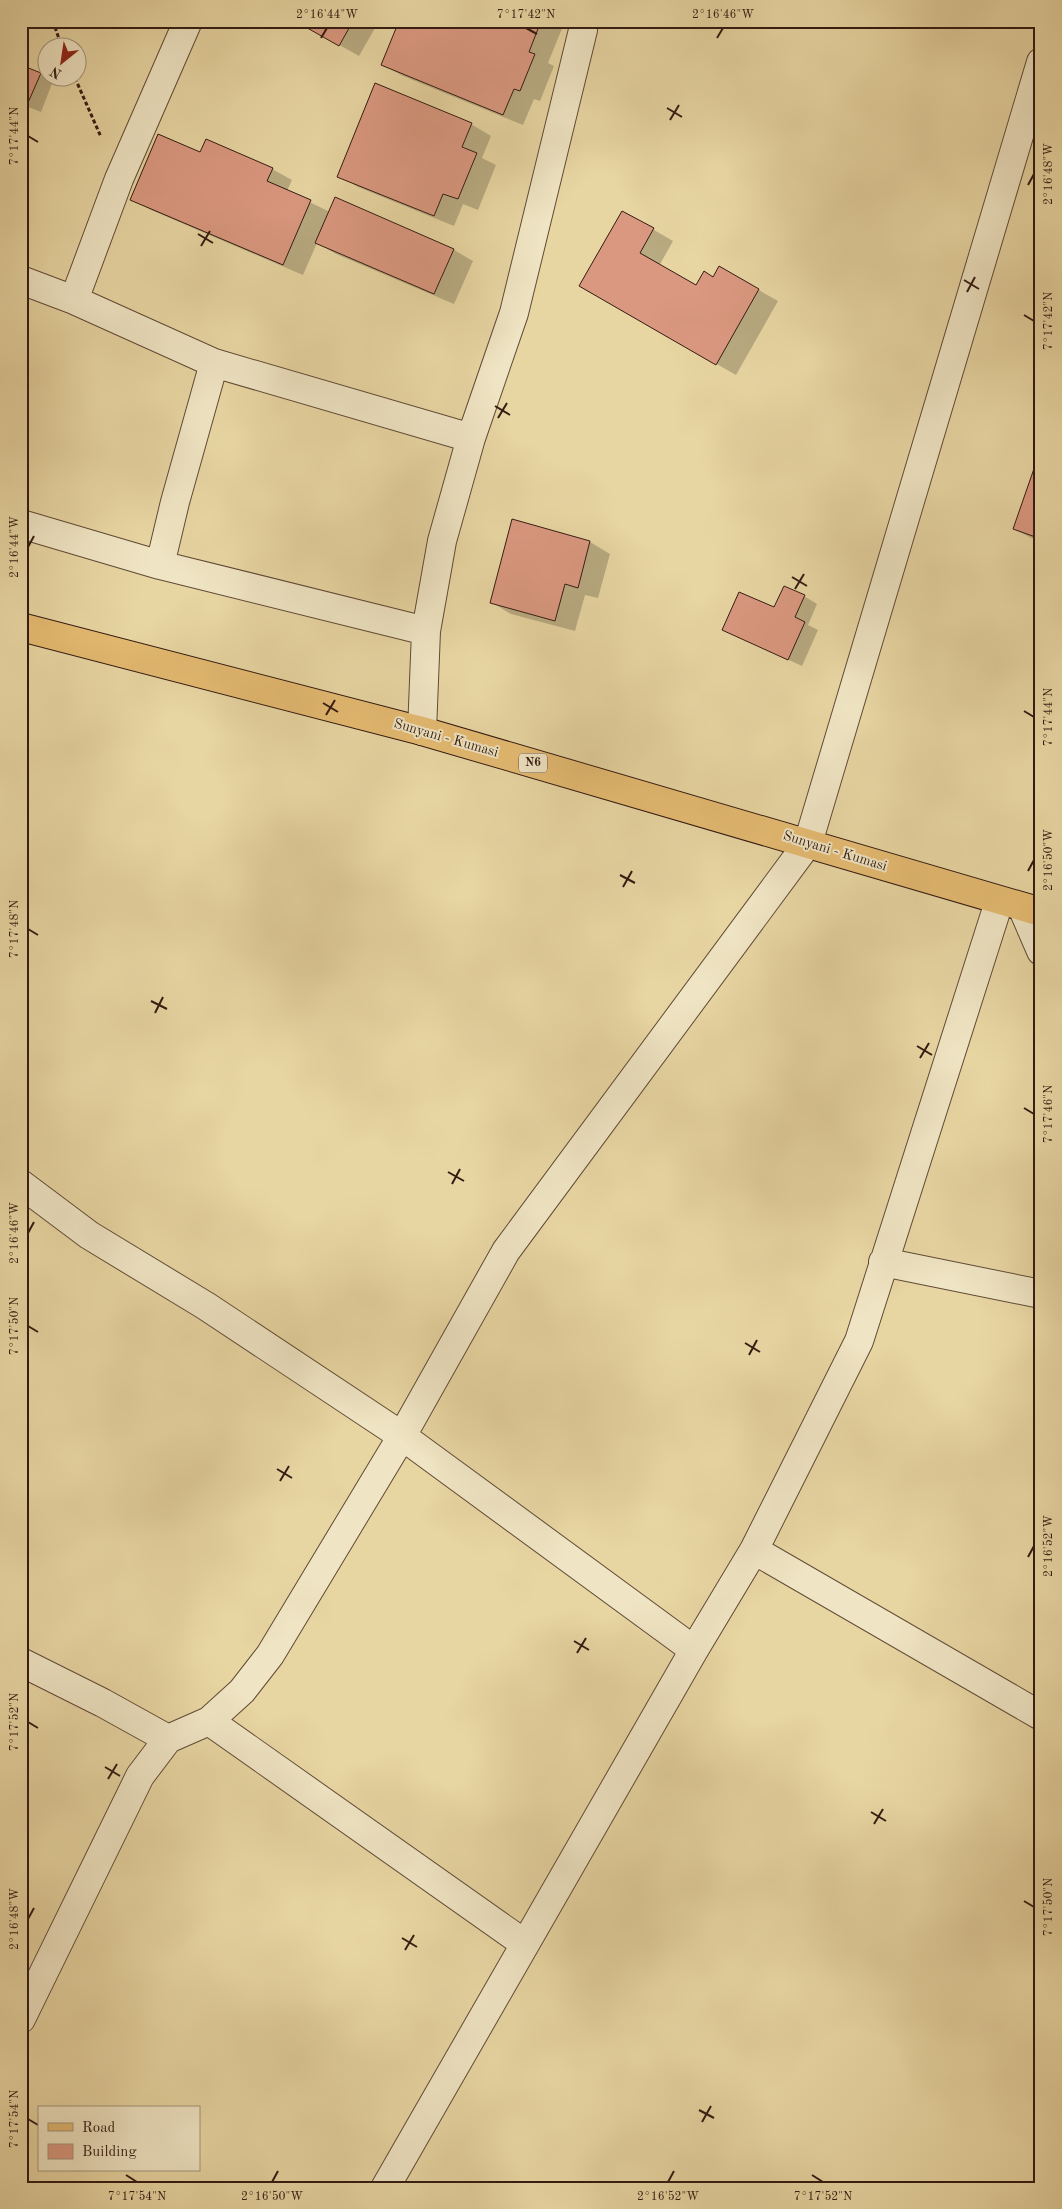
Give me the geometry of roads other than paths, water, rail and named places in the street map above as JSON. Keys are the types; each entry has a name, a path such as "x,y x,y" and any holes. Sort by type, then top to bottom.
{"main road":[{"name":"Sunyani - Kumasi","path":"21,627 422,731 1021,907"}],"street":[{"path":"74,300 119,179 188,21"},
{"path":"422,731 426,631 442,541 471,438 514,313 583,30 583,21"},
{"path":"23,2010 140,1776 168,1739 209,1721 242,1691 270,1655 402,1436 506,1251 808,843 1041,62"},
{"path":"21,280 74,300 214,363 471,438"},
{"path":"160,565 174,502 214,363"},
{"path":"21,524 160,565 426,631"},
{"path":"1021,907 1041,952"},
{"path":"386,2188 694,1650 754,1550 859,1341 883,1262 1021,907"},
{"path":"21,1184 89,1235 206,1306 402,1436 694,1650"},
{"path":"883,1262 1041,1294"},
{"path":"754,1550 1041,1716"},
{"path":"21,1662 103,1703 168,1739"},
{"path":"209,1721 525,1944"}]}
